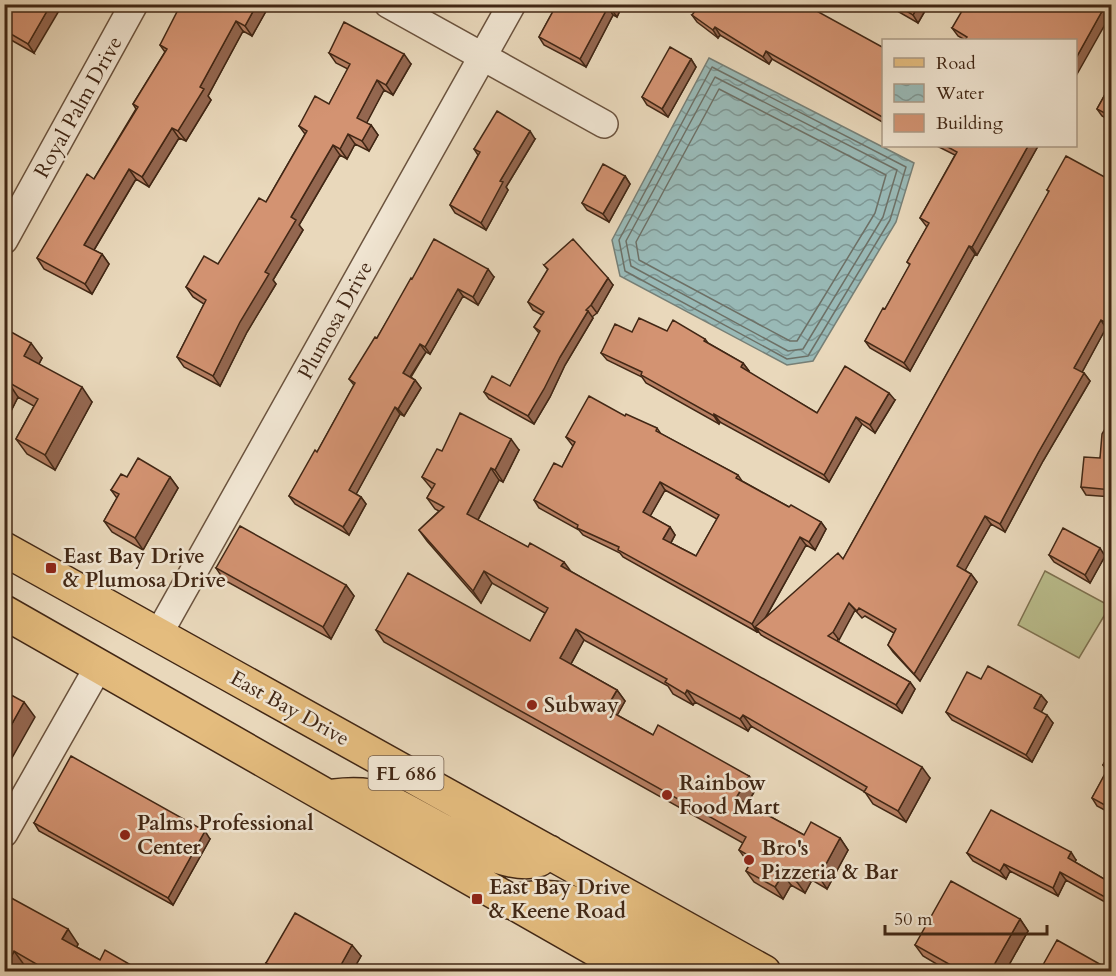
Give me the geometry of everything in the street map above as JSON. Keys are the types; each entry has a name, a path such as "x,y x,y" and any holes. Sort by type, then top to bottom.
{"main road":[{"name":"East Bay Drive","path":"4,549 764,972"},
{"name":"FL 686","path":"4,612 635,972"},
{"path":"328,797 354,793 381,799 495,857 520,861 537,860 549,852"},
{"path":"509,902 531,897 563,900 678,960 719,972"}],"street":[{"name":"Royal Palm Drive","path":"4,240 134,4"},
{"path":"388,4 604,124"},
{"name":"Plumosa Drive","path":"158,635 512,4"},
{"path":"4,833 99,666"}],"green space":[{"path":"1045,571 1110,606 1079,658 1018,625"}],"water":[{"path":"709,58 914,163 896,222 813,361 787,365 620,276 612,240"}],"building":[{"path":"8,4 51,4 28,44 4,30 4,11"},
{"path":"181,4 192,9 194,4 257,4 245,26 236,21 200,87 204,89 178,131 172,128 142,177 129,169 84,245 102,254 85,284 37,258 87,174 94,179 138,107 133,104 167,49 160,45"},
{"path":"557,4 614,4 611,9 608,7 580,59 539,37"},
{"path":"700,4 804,4 882,47 882,117 766,51 763,57 715,27 713,30 692,15"},
{"path":"894,4 919,4 913,15"},
{"path":"966,4 1106,4 1077,56 1077,39 966,39 967,37 952,28"},
{"path":"344,22 404,54 386,85 377,80 357,118 371,125 362,141 348,134 340,149 333,145 291,217 296,220 265,272 269,274 240,322 213,376 177,357 206,300 186,287 204,256 218,264 259,198 266,202 307,131 299,126 315,96 329,104 350,64 329,53"},
{"path":"670,47 691,59 662,109 642,97"},
{"path":"1112,82 1112,117 1097,109"},
{"path":"497,111 530,131 500,181 503,182 481,223 450,205 480,152 474,149"},
{"path":"1112,120 1112,135 1105,132"},
{"path":"948,147 1027,147 904,363 865,341 910,264 907,262 929,223 920,218 957,152"},
{"path":"1066,156 1112,181 1112,323 1110,325 1101,320 1074,368 1084,373 1000,524 985,516 957,566 971,574 914,674 888,645 896,629 859,608 857,611 849,603 833,632 828,636 910,682 896,705 755,627 838,553 843,559 1049,191 1047,190"},
{"path":"603,164 625,176 603,214 582,203"},
{"path":"434,239 488,269 473,297 458,289 425,347 420,344 403,373 415,380 398,409 395,407 349,490 361,497 343,527 289,496 315,450 317,452 355,383 349,379 375,337 377,338"},
{"path":"573,239 608,278 586,310 588,311 528,416 484,392 492,376 510,386 540,331 534,327 544,312 528,302 548,269 544,265"},
{"path":"639,318 667,331 673,320 743,363 741,367 817,413 845,366 889,393 870,425 856,417 824,475 641,375 642,372 601,353 615,324 632,332"},
{"path":"4,328 31,343 24,356 82,387 45,455 16,439 38,399 8,382 4,389"},
{"path":"589,396 625,416 626,414 657,428 656,431 738,475 736,478 821,522 809,542 800,537 752,624 618,550 619,547 577,528 578,525 534,500 554,463 562,467 575,442 566,437","holes":["660,482 719,515 696,556 663,539 670,527 643,512"]},
{"path":"460,413 511,439 495,470 491,468 467,514 528,547 530,543 564,562 561,566 922,767 898,811 864,792 867,787 743,715 740,719 687,690 685,694 665,682 667,679 576,629 560,658 617,690 606,709 653,735 658,725 749,776 736,798 804,835 811,822 840,838 819,877 804,869 797,882 783,874 775,887 746,871 753,858 739,850 746,837 376,630 408,573 530,641 548,608 484,571 473,591 419,530 444,507 427,498 435,484 422,477 437,449 442,451"},
{"path":"1112,417 1112,490 1081,487 1084,457 1100,458 1102,434"},
{"path":"138,458 170,477 135,538 104,521 119,494 111,490 121,474 127,477"},
{"path":"240,526 346,585 323,627 216,568"},
{"path":"1063,528 1100,548 1085,575 1049,555"},
{"path":"988,666 1041,695 1034,708 1047,715 1026,755 946,712 967,672 981,679"},
{"path":"4,691 24,702 4,738"},
{"path":"1112,749 1112,809 1092,798 1108,768 1103,765"},
{"name":"Palms Professional Center","path":"71,756 205,831 168,898 34,823"},
{"path":"991,810 1071,852 1068,858 1104,879 1112,866 1112,901 1060,872 1053,888 1004,864 1000,871 967,853"},
{"path":"951,881 1020,919 990,972 963,972 915,945"},
{"path":"4,894 68,929 62,939 100,960 105,950 143,972 50,972 14,951 9,962 4,959"},
{"path":"295,913 352,945 337,972 281,972 266,963"},
{"path":"1057,940 1112,971 1112,972 1039,972"}],"place":[{"name":"East Bay Drive & Plumosa Drive","path":"51,568"},
{"name":"Subway","path":"532,705"},
{"name":"Rainbow Food Mart","path":"667,795"},
{"name":"Palms Professional Center","path":"125,835"},
{"name":"Bro's Pizzeria & Bar","path":"749,860"},
{"name":"East Bay Drive & Keene Road","path":"477,899"}]}
